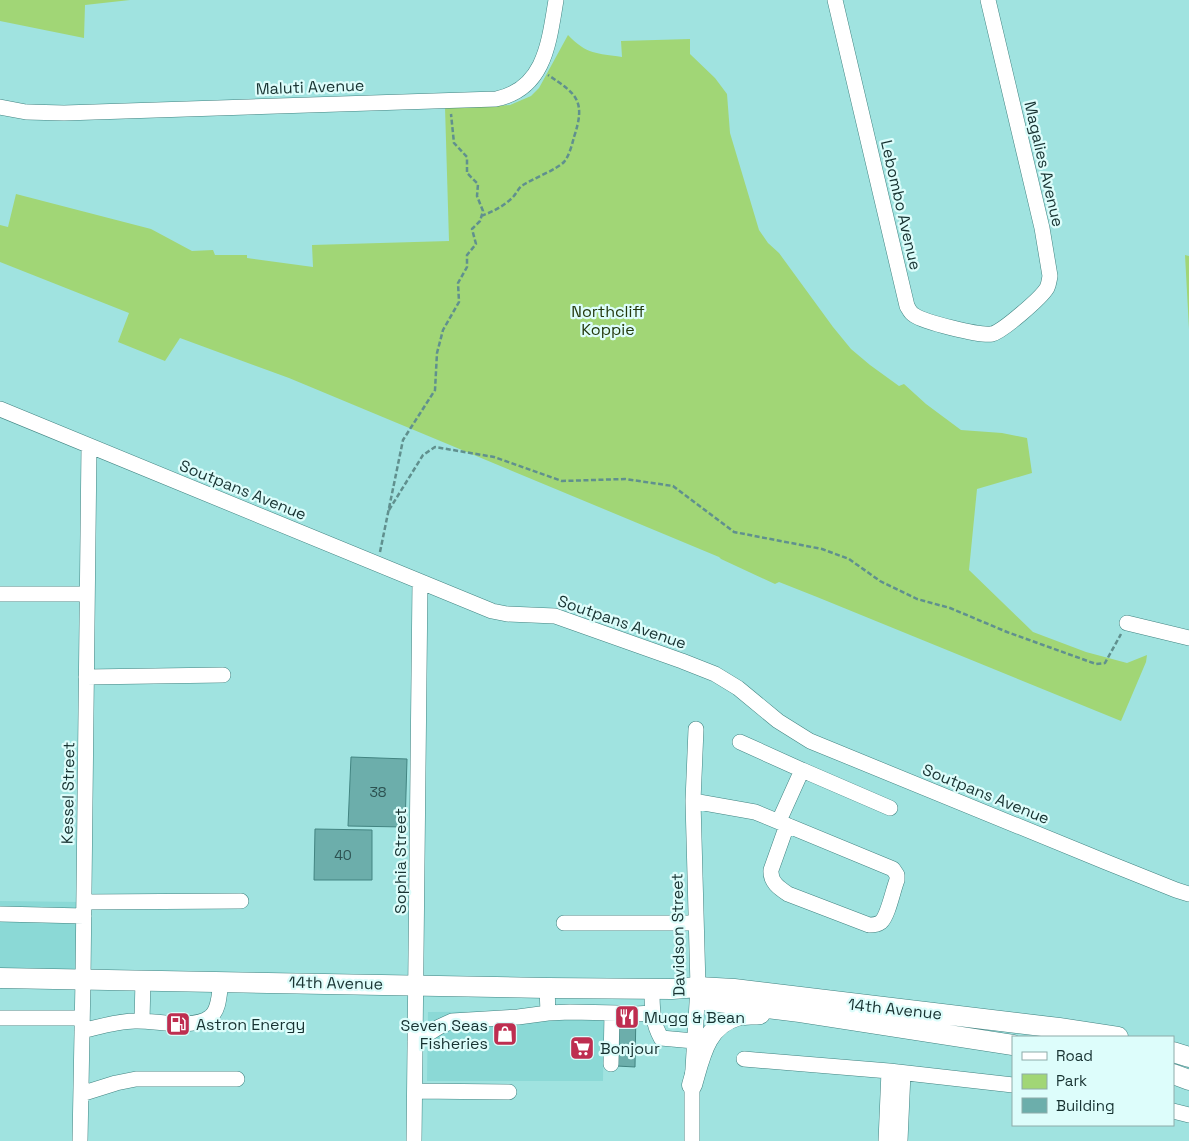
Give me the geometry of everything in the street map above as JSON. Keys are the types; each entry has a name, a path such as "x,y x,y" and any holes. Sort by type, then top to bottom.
{"main road":[{"name":"14th Avenue","path":"0,978 672,989 800,1012 1012,1045"},
{"name":"14th Avenue","path":"698,994 734,989 1111,1036"},
{"path":"692,1085 710,1034 728,1020 738,1016 800,1012"},
{"path":"1174,1052 1189,1057"},
{"path":"1174,1074 1189,1080"}],"street":[{"name":"Maluti Avenue","path":"0,107 26,112 64,113 496,99 508,97 521,90 542,64 556,0"},
{"name":"Lebombo Avenue","path":"835,0 909,310 912,314 925,320 979,334 992,334 1003,329 1010,322"},
{"name":"Magalies Avenue","path":"988,0 1042,228 1050,276 1044,292 1010,322"},
{"name":"Soutpans Avenue","path":"0,409 498,613 556,616 715,674 738,688 778,721 810,741 1189,894"},
{"name":"Kessel Street","path":"80,1141 89,446"},
{"name":"Sophia Street","path":"414,1141 420,582"},
{"path":"0,594 87,594"},
{"path":"1127,622 1189,638"},
{"path":"86,677 223,675"},
{"name":"Davidson Street","path":"692,1141 692,1085 698,994 694,801 696,729"},
{"path":"740,742 890,808"},
{"path":"694,801 755,812 783,823 896,872 897,880 882,922 869,925 788,894 773,881 770,875 783,823 802,770"},
{"path":"0,914 241,901"},
{"path":"564,923 696,923"},
{"path":"142,1021 144,980"},
{"path":"0,1018 82,1024 142,1021 195,1023 210,1017 216,1009 221,981"},
{"path":"547,988 548,1013"},
{"path":"600,988 610,1013 611,1064"},
{"path":"652,988 652,1012 657,1031 662,1039 694,1040"},
{"path":"636,1014 652,1012"},
{"path":"416,1042 452,1021 548,1013 610,1013"},
{"path":"744,1059 896,1072 1012,1085"},
{"path":"886,1141 896,1072"},
{"path":"896,1072 900,1141"},
{"path":"80,1094 136,1079 238,1079"},
{"path":"414,1091 509,1092"},
{"path":"1174,1111 1189,1115"}],"path":[{"path":"481,216 497,210 512,198 521,186 564,162 572,145 578,126 579,104 571,91 539,68"},
{"path":"377,564 403,440 435,390 437,353 443,330 459,302 458,283 467,267 467,255 476,244 472,229 480,221 483,211 477,196 478,184 466,173 467,157 454,143 451,100"},
{"path":"389,510 423,455 435,447 494,457 562,481 625,479 673,486 734,532 822,549 848,559 880,581 917,599 950,608 1008,632 1096,664 1105,663 1127,622"}],"shaded area":[{"path":"0,901 81,902 79,975 0,975"},
{"path":"604,1011 603,1081 427,1081 428,1012"}],"green space":[{"path":"0,0 130,0 85,5 84,38 0,21"},
{"name":"Northcliff Koppie","path":"568,35 587,50 599,54 622,57 621,41 690,39 690,54 715,78 727,94 730,133 759,230 768,243 779,253 851,349 899,386 904,384 926,404 961,430 1002,433 1027,438 1032,473 977,489 969,570 1033,632 1086,652 1127,663 1147,655 1146,662 1121,721 817,597 779,582 775,584 719,557 289,378 180,338 165,361 118,342 129,313 0,262 0,225 8,227 16,194 151,229 192,251 213,250 215,255 247,255 247,258 313,267 312,245 449,241 445,107 510,105 531,96 539,88"},
{"path":"1185,255 1189,256 1189,329"}],"building":[{"path":"351,757 407,759 405,827 348,826"},
{"path":"315,829 372,830 372,880 314,880"},
{"path":"618,1010 636,1010 635,1067 617,1066"}],"place":[{"name":"Mugg & Bean","path":"627,1017"},
{"name":"Astron Energy","path":"178,1024"},
{"name":"Seven Seas Fisheries","path":"505,1034"},
{"name":"Bonjour","path":"582,1048"}]}
